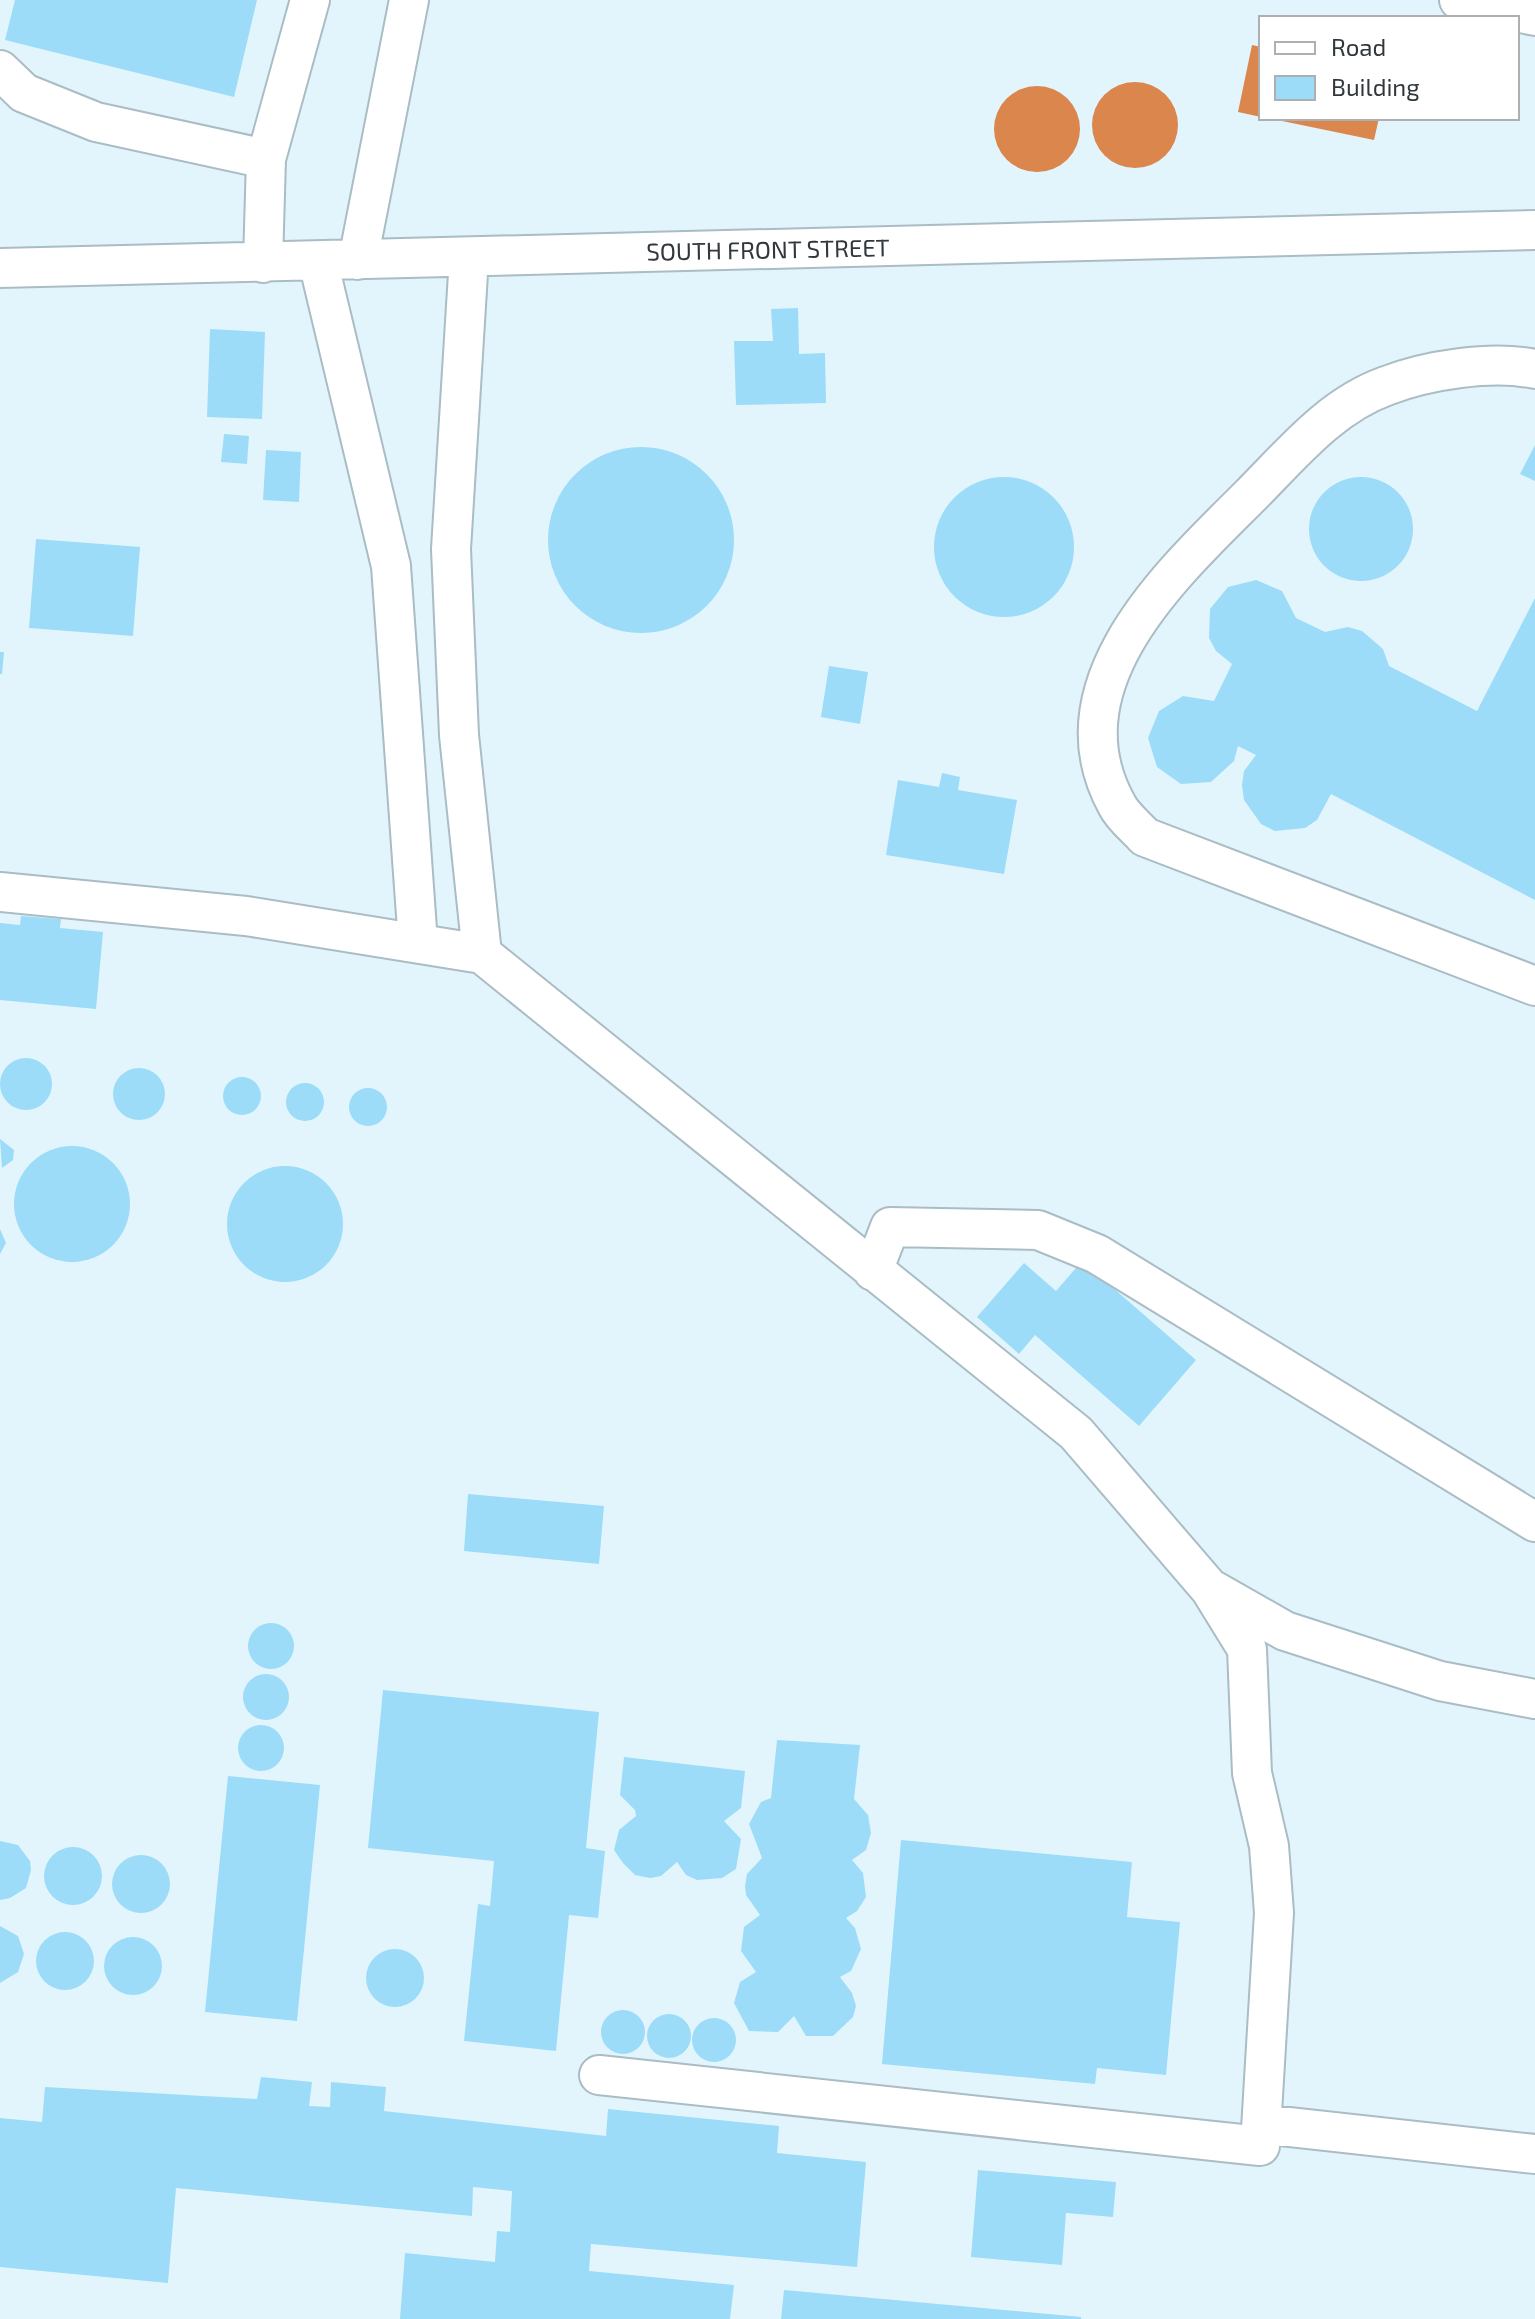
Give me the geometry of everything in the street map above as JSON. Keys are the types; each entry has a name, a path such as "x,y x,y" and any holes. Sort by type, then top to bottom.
{"street":[{"path":"263,263 266,159 310,0"},
{"path":"358,260 409,0"},
{"path":"1459,0 1535,16"},
{"path":"0,70 24,93 96,122 266,159"},
{"name":"SOUTH FRONT STREET","path":"0,268 1535,230"},
{"path":"469,257 451,549 459,735 482,954"},
{"path":"318,261 391,566 418,943"},
{"path":"1535,369 1514,365 1461,368 1386,386 1334,413 1166,581 1131,628 1108,685 1097,724 1102,771 1118,808 1145,837 1535,986"},
{"path":"0,892 246,916 482,954 1076,1433 1210,1589 1247,1649 1252,1773 1269,1846 1274,1913 1260,2146 599,2075"},
{"path":"873,1271 890,1227 1038,1230 1097,1254 1535,1522"},
{"path":"1210,1589 1285,1631 1440,1681 1535,1699"},
{"path":"1262,2124 1535,2154"}],"shaded area":[{"path":"1252,45 1259,47 1259,117 1238,112"},
{"path":"1135,82 1159,89 1171,101 1178,125 1171,149 1159,161 1135,168 1111,161 1099,149 1092,125 1099,101 1111,89"},
{"path":"1037,86 1061,93 1073,105 1080,129 1073,153 1061,165 1037,172 1013,165 1001,153 994,129 1001,105 1013,93"},
{"path":"1278,120 1379,120 1374,140"}],"building":[{"path":"15,0 257,0 234,97 5,40"},
{"path":"798,308 799,354 825,353 826,403 736,405 734,341 773,341 771,309"},
{"path":"210,329 265,332 262,419 207,417"},
{"path":"224,434 249,436 247,464 221,462"},
{"path":"1535,445 1535,481 1520,474"},
{"path":"641,447 676,454 706,475 727,505 734,540 727,575 706,605 676,626 641,633 606,626 576,605 555,575 548,540 555,505 576,475 606,454"},
{"path":"266,450 301,452 299,502 263,500"},
{"path":"1004,477 1031,482 1054,497 1069,520 1074,547 1069,574 1054,597 1031,612 1004,617 977,612 954,597 939,574 934,547 939,520 954,497 977,482"},
{"path":"1361,477 1381,481 1404,500 1413,529 1409,549 1390,572 1361,581 1341,577 1318,558 1309,529 1313,509 1332,486"},
{"path":"36,539 140,547 133,636 29,628"},
{"path":"1256,580 1282,591 1296,618 1325,632 1348,627 1362,631 1383,649 1389,666 1477,711 1535,598 1535,900 1331,794 1317,820 1305,828 1275,831 1261,824 1244,800 1242,785 1244,771 1256,755 1238,746 1234,761 1211,782 1181,784 1157,767 1148,738 1159,711 1183,696 1214,701 1232,664 1216,651 1209,638 1210,609 1228,587"},
{"path":"0,652 4,652 2,674 0,674"},
{"path":"829,666 868,672 860,724 821,717"},
{"path":"942,773 960,777 958,790 1017,800 1004,874 886,855 898,780 939,787"},
{"path":"21,916 61,919 60,928 103,932 96,1009 0,1000 0,923 20,925"},
{"path":"26,1058 45,1065 52,1084 45,1103 26,1110 7,1103 0,1084 7,1065"},
{"path":"139,1068 158,1075 165,1094 158,1113 139,1120 120,1113 113,1094 120,1075"},
{"path":"242,1077 256,1082 261,1096 256,1110 242,1115 228,1110 223,1096 228,1082"},
{"path":"305,1083 319,1088 324,1102 319,1116 305,1121 291,1116 286,1102 291,1088"},
{"path":"368,1088 382,1093 387,1107 382,1121 368,1126 354,1121 349,1107 354,1093"},
{"path":"0,1139 14,1150 13,1160 2,1168"},
{"path":"72,1146 94,1150 113,1163 126,1182 130,1204 126,1226 113,1245 94,1258 72,1262 50,1258 31,1245 18,1226 14,1204 18,1182 31,1163 50,1150"},
{"path":"285,1166 307,1170 326,1183 339,1202 343,1224 339,1246 326,1265 307,1278 285,1282 263,1278 244,1265 231,1246 227,1224 231,1202 244,1183 263,1170"},
{"path":"0,1229 6,1243 0,1254"},
{"path":"1082,1261 1196,1360 1139,1426 1035,1335 1019,1354 977,1317 1024,1263 1056,1291"},
{"path":"468,1494 604,1506 599,1564 464,1551"},
{"path":"271,1623 287,1630 294,1646 287,1662 271,1669 255,1662 248,1646 255,1630"},
{"path":"266,1674 282,1681 289,1697 282,1713 266,1720 250,1713 243,1697 250,1681"},
{"path":"383,1690 599,1712 586,1848 605,1851 598,1918 569,1915 556,2051 464,2041 478,1904 490,1906 494,1861 368,1848"},
{"path":"261,1725 277,1732 284,1748 277,1764 261,1771 245,1764 238,1748 245,1732"},
{"path":"777,1740 860,1745 854,1799 868,1815 871,1833 866,1850 852,1860 863,1873 866,1897 857,1911 846,1918 855,1928 861,1949 851,1971 840,1977 852,1993 856,2006 853,2017 833,2036 806,2036 794,2016 778,2032 749,2031 734,2003 740,1982 756,1972 741,1951 744,1927 760,1915 746,1895 747,1874 762,1858 749,1824 761,1802 771,1798"},
{"path":"624,1757 745,1771 741,1808 724,1821 741,1839 736,1869 722,1878 697,1880 686,1875 677,1862 661,1876 650,1878 635,1875 623,1863 614,1850 619,1830 636,1816 635,1810 620,1795"},
{"path":"228,1776 320,1785 297,2021 205,2012"},
{"path":"901,1840 1132,1862 1127,1917 1180,1922 1166,2075 1097,2068 1095,2084 882,2064"},
{"path":"0,1841 18,1845 30,1861 31,1870 26,1888 0,1900"},
{"path":"73,1847 84,1849 93,1856 100,1865 100,1887 93,1896 84,1903 73,1905 62,1903 53,1896 46,1887 44,1876 46,1865 53,1856 62,1849"},
{"path":"141,1855 152,1857 161,1864 168,1873 168,1895 161,1904 152,1911 141,1913 130,1911 121,1904 114,1895 112,1884 114,1873 121,1864 130,1857"},
{"path":"0,1926 18,1936 24,1954 18,1972 0,1983"},
{"path":"65,1932 76,1934 85,1941 92,1950 92,1972 85,1981 76,1988 65,1990 54,1988 45,1981 38,1972 36,1961 38,1950 45,1941 54,1934"},
{"path":"133,1937 144,1939 153,1946 160,1955 160,1977 153,1986 144,1993 133,1995 122,1993 113,1986 106,1977 104,1966 106,1955 113,1946 122,1939"},
{"path":"395,1949 406,1951 415,1958 422,1967 422,1989 415,1998 406,2005 395,2007 384,2005 375,1998 368,1989 366,1978 368,1967 375,1958 384,1951"},
{"path":"623,2010 639,2016 645,2032 639,2048 623,2054 607,2048 601,2032 607,2016"},
{"path":"669,2014 685,2020 691,2036 685,2052 669,2058 653,2052 647,2036 653,2020"},
{"path":"714,2018 730,2024 736,2040 730,2056 714,2062 698,2056 692,2040 698,2024"},
{"path":"261,2077 312,2082 309,2106 330,2107 331,2082 386,2087 384,2111 606,2136 608,2109 779,2126 777,2153 866,2162 857,2267 591,2244 589,2271 734,2285 730,2319 400,2319 405,2253 495,2262 497,2231 510,2232 512,2191 473,2187 472,2216 176,2188 168,2283 0,2267 0,2118 42,2122 45,2087 257,2099"},
{"path":"978,2170 1116,2182 1113,2217 1066,2213 1062,2265 971,2257"},
{"path":"784,2290 1081,2317 1081,2319 781,2319"}]}
